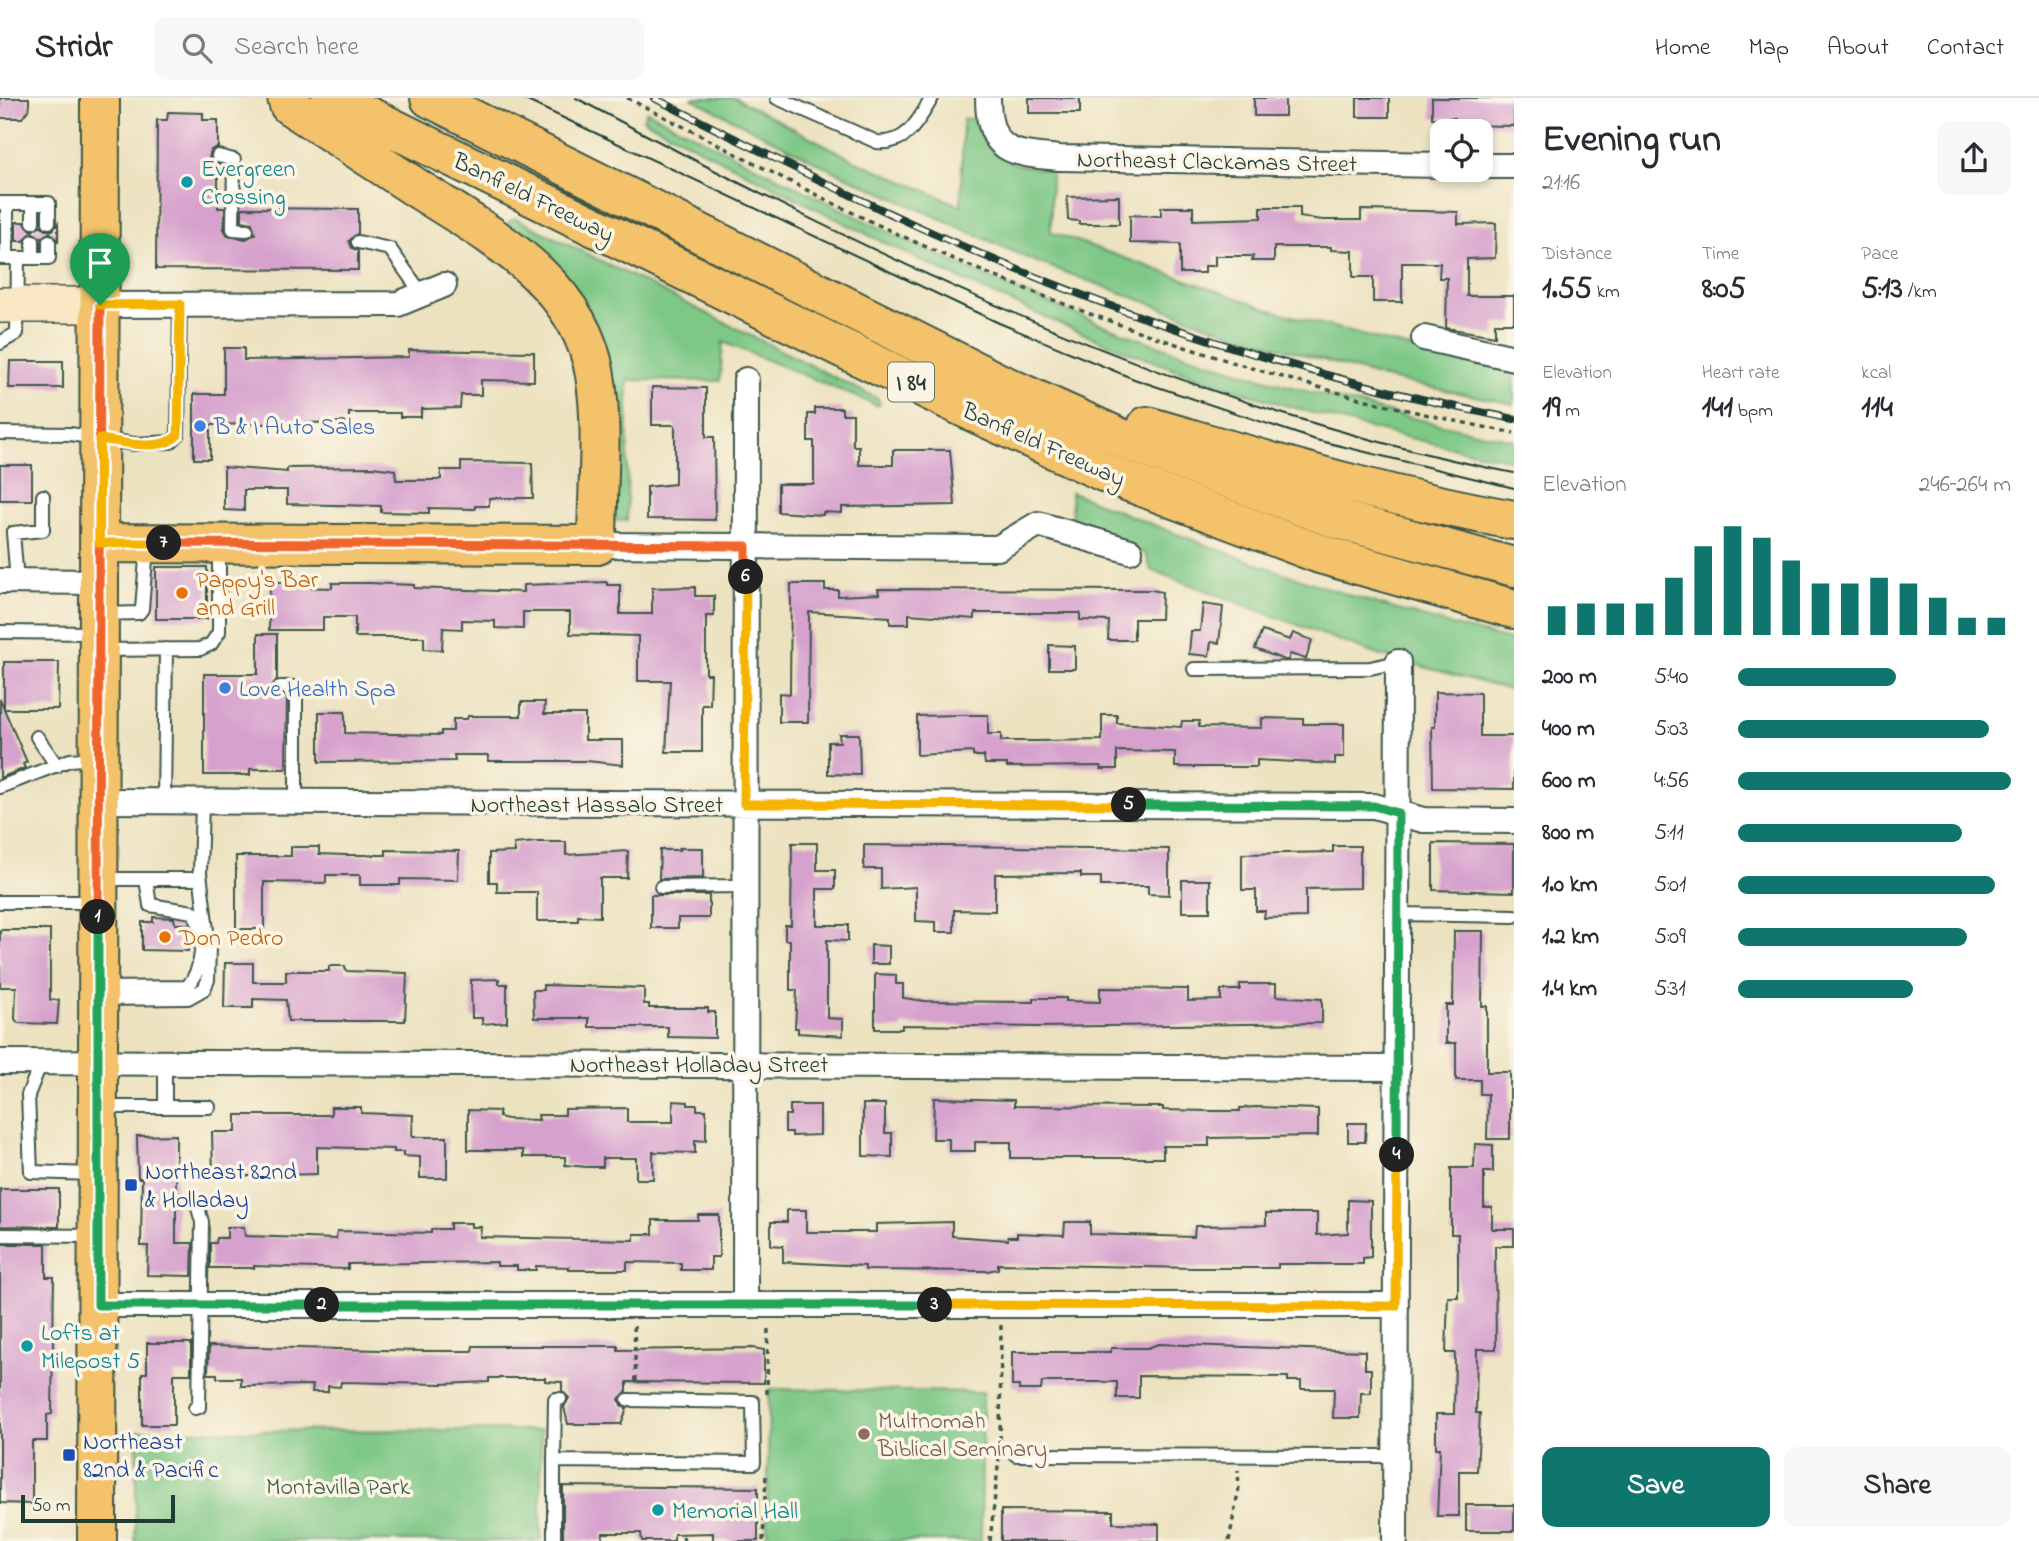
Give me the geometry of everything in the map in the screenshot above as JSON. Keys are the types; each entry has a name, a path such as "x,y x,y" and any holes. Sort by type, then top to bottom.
{"main road":[{"path":"97,1541 100,98"},
{"path":"99,543 597,545 598,406 595,374 586,343 552,287 499,240 289,105 287,98"},
{"name":"Banfield Freeway","path":"331,98 975,413 1108,474 1320,554 1514,609"},
{"name":"Banfield Freeway","path":"430,98 999,383 1123,439 1264,494 1403,539 1514,567"},
{"path":"9,305 100,305"},
{"path":"999,383 1313,474 1416,500 1514,520"}],"street":[{"name":"Northeast Clackamas Street","path":"988,98 990,127 997,140 1013,153 1060,158 1430,165"},
{"path":"1493,166 1514,166"},
{"path":"100,305 398,304 433,290"},
{"path":"1424,338 1514,358"},
{"path":"746,380 744,1064 756,1305"},
{"path":"597,545 998,548 1038,524 1130,551"},
{"path":"8,581 98,620"},
{"path":"1395,1541 1398,662"},
{"name":"Northeast Hassalo Street","path":"99,801 1361,806 1423,820 1514,821"},
{"name":"Northeast Holladay Street","path":"0,1062 1398,1068"},
{"path":"98,1305 1396,1306"}],"lane":[{"path":"777,98 877,142 886,143 899,140 914,128 932,98"},
{"path":"218,156 234,160 233,229 247,230"},
{"path":"0,343 18,333 9,305 4,203 49,203 49,222"},
{"path":"33,203 33,222"},
{"path":"33,241 33,258"},
{"path":"8,258 49,258 49,241"},
{"path":"358,242 390,249 433,290"},
{"path":"0,433 70,434 157,444 171,442 178,435 180,304"},
{"path":"8,581 13,534 43,530 43,496"},
{"path":"0,632 139,613 142,609 147,543"},
{"path":"98,620 166,649 200,649 212,644 219,632 219,544"},
{"path":"164,801 166,649"},
{"path":"1194,669 1370,668 1398,662"},
{"path":"280,687 296,687 296,802"},
{"path":"37,737 57,766"},
{"path":"0,787 70,760 99,757"},
{"path":"98,993 188,998 204,989 208,980 209,947 201,873 202,802"},
{"path":"0,902 99,890 146,879 195,879 201,873"},
{"path":"98,993 187,986 197,976 200,944 198,919 193,912 150,905 146,879"},
{"path":"661,887 744,887"},
{"path":"1398,914 1514,916"},
{"path":"41,1062 28,1096 31,1172 98,1174"},
{"path":"165,1063 165,1107"},
{"path":"98,1107 209,1107"},
{"path":"194,1408 199,1407 201,1399 202,1305 202,1222 196,1201"},
{"path":"0,1235 98,1236"},
{"path":"554,1541 555,1399 560,1399"},
{"path":"554,1461 754,1463 753,1402 628,1400"},
{"path":"1016,1455 1395,1456"}],"path":[{"path":"627,98 873,222 1023,287 1200,352 1444,419 1514,433"},
{"path":"634,1305 636,1384"},
{"path":"756,1305 767,1396"},
{"path":"990,1541 998,1485 1001,1305"},
{"path":"1229,1541 1238,1487 1238,1456"},
{"path":"763,1541 766,1469"}],"green space":[{"path":"691,98 735,98 854,160 961,206 963,119 974,119 987,144 1002,158 1023,166 1051,170 1051,232 1274,311 1420,351 1514,370 1514,404 1384,378 1225,331 1032,260 830,169"},
{"path":"647,111 886,231 1069,312 1132,336 1273,382 1369,408 1514,440 1514,460 1307,412 1205,380 1106,343 988,292 814,208 643,119"},
{"path":"515,218 878,399 880,403 878,406 723,342 720,381 628,380 627,520 611,521 611,404 509,229 507,223"},
{"path":"1071,492 1180,535 1345,594 1514,641 1514,691 1375,654 1151,570 1146,554 1072,525"},
{"path":"769,1389 983,1392 981,1541 767,1541"},
{"name":"Montavilla Park","path":"541,1430 541,1541 135,1541 137,1431"}],"building":[{"path":"0,98 29,98 29,109 22,118 0,118"},
{"path":"1029,98 1080,98 1080,113 1029,113"},
{"path":"1254,98 1285,98 1285,116 1254,116"},
{"path":"1357,98 1389,98 1389,117 1357,117"},
{"path":"1432,98 1514,98 1514,126 1493,126 1493,119 1432,118"},
{"name":"Evergreen Crossing","path":"168,112 203,113 203,120 218,120 218,147 211,150 209,158 218,165 218,208 225,208 224,229 228,236 246,239 255,234 252,223 242,221 242,208 358,209 358,233 349,241 352,248 358,251 358,270 156,269 157,120 167,120"},
{"path":"1119,196 1119,224 1079,224 1079,221 1068,220 1067,197"},
{"path":"1161,207 1193,207 1193,220 1261,218 1261,207 1300,207 1300,217 1323,220 1361,220 1361,210 1423,211 1458,212 1458,224 1496,223 1495,258 1467,259 1467,296 1514,296 1514,323 1495,323 1495,336 1446,328 1447,278 1439,278 1440,263 1402,263 1402,302 1373,302 1373,277 1353,277 1353,251 1331,250 1331,247 1274,247 1274,261 1252,261 1253,256 1215,256 1215,266 1205,266 1205,273 1180,273 1180,244 1130,243 1130,215 1161,216"},
{"path":"16,222 24,222 32,231 41,225 45,230 53,230 58,223 58,241 50,232 41,238 32,232 24,241 16,241"},
{"path":"224,348 244,348 244,360 409,357 409,350 534,352 534,381 481,380 481,395 461,395 460,408 421,409 421,417 400,417 400,413 349,413 349,422 210,425 210,459 194,459 194,394 224,394"},
{"path":"10,361 63,361 63,388 9,388"},
{"path":"652,387 706,388 706,437 714,437 715,520 647,519 647,487 675,484 675,425 652,425"},
{"path":"815,408 842,408 842,414 853,414 853,446 859,446 859,465 893,465 893,450 950,450 955,505 842,507 842,513 823,512 823,515 778,512 778,484 814,484 814,441 808,441 808,414 815,414"},
{"path":"461,462 532,463 533,498 489,498 489,506 475,506 475,509 429,508 429,513 381,512 381,506 287,504 287,490 244,490 244,511 224,510 224,467 287,472 287,468 373,467 395,470 396,480 437,480 441,479 441,470 461,470"},
{"path":"0,465 32,465 32,500 0,500"},
{"name":"Pappy's Bar and Grill","path":"156,567 207,567 207,619 156,619"},
{"path":"270,582 297,582 297,587 332,588 332,583 369,583 414,585 414,588 523,592 523,585 607,582 607,585 620,585 620,614 652,614 652,588 695,587 695,596 714,596 714,616 706,616 706,674 711,674 710,705 702,705 702,752 666,752 670,681 638,681 638,636 570,634 570,612 523,612 523,629 495,628 495,621 462,620 462,629 443,628 442,650 424,649 424,637 355,637 355,617 323,617 323,630 269,630"},
{"path":"791,584 825,584 825,590 838,590 838,596 879,594 878,589 1152,590 1162,592 1161,619 1134,619 1134,640 1108,640 1109,621 1080,620 1080,613 975,613 975,619 909,614 909,624 890,624 890,617 809,612 808,722 779,722 779,693 790,694"},
{"path":"1203,604 1223,607 1219,643 1211,642 1209,656 1189,654 1191,631 1200,631"},
{"path":"1262,631 1290,640 1293,633 1312,640 1306,659 1290,654 1288,660 1285,660 1255,649"},
{"path":"258,634 277,634 277,679 271,688 277,696 287,696 286,769 250,769 250,775 204,775 204,674 258,674"},
{"path":"1049,645 1075,646 1075,669 1049,669"},
{"path":"4,662 59,662 58,709 4,709 27,762 23,764 25,768 0,778 0,699 4,708"},
{"path":"1435,692 1480,693 1480,736 1514,736 1514,789 1433,788 1432,727 1435,727"},
{"path":"521,702 545,702 544,714 585,714 585,740 623,740 623,765 587,761 488,761 488,755 454,755 455,761 319,762 319,712 345,712 345,733 441,735 441,731 453,731 453,719 467,719 468,716 521,716"},
{"path":"988,715 988,734 1001,734 1001,741 1102,740 1102,715 1117,715 1117,723 1181,727 1182,721 1199,721 1199,727 1262,728 1262,718 1303,719 1303,724 1344,724 1344,757 1335,757 1335,764 1257,760 1257,767 1175,767 1175,752 1117,751 1117,769 1101,769 1101,766 1007,767 1007,764 985,764 984,756 973,756 973,752 917,755 917,716"},
{"path":"839,734 859,734 860,775 828,774 828,742 840,742"},
{"path":"566,842 566,855 628,851 627,878 600,878 600,917 578,916 578,921 537,921 537,892 497,892 497,882 489,882 489,853 515,852 514,844"},
{"path":"792,843 817,843 817,870 835,870 835,889 817,889 817,925 848,925 848,941 827,940 827,1018 843,1019 843,1036 798,1033 798,1028 795,1028 797,990 790,990 790,940 785,940 785,925 791,925"},
{"path":"1433,843 1514,844 1514,892 1433,890"},
{"path":"864,845 1169,849 1169,895 1148,894 1148,886 1101,886 1101,877 1081,877 1081,873 995,874 995,911 954,910 954,932 936,932 936,922 916,921 916,887 881,889 881,869 864,869"},
{"path":"1333,846 1360,846 1360,888 1306,889 1306,917 1264,918 1265,911 1256,911 1256,890 1242,890 1242,854 1333,852"},
{"path":"291,847 319,847 319,854 346,855 386,855 386,850 459,851 458,880 400,879 400,885 360,885 360,875 326,875 326,883 264,882 264,929 236,929 236,856 291,856"},
{"path":"703,848 703,878 659,879 660,850"},
{"path":"1182,880 1210,880 1210,912 1182,912"},
{"path":"651,895 709,895 709,918 678,918 678,928 651,928"},
{"name":"Don Pedro","path":"153,917 174,918 175,924 188,924 188,951 142,950 142,922 153,922"},
{"path":"0,930 50,930 50,1000 59,1000 57,1024 18,1023 15,1019 16,987 0,987"},
{"path":"1454,931 1483,931 1482,1006 1487,1006 1487,1072 1510,1072 1510,1139 1487,1139 1488,1094 1480,1094 1480,1080 1456,1080 1456,1043 1446,1043 1446,1005 1453,1005"},
{"path":"871,945 889,946 889,964 871,964"},
{"path":"225,963 253,963 253,982 286,982 286,971 329,971 329,966 345,966 346,971 407,973 405,1021 288,1021 286,1000 253,999 253,1008 224,1008"},
{"path":"875,974 896,975 896,984 903,984 903,998 925,1001 1034,1002 1034,998 1066,998 1066,1001 1100,1002 1100,988 1188,989 1188,1001 1221,1000 1221,990 1240,990 1240,984 1276,984 1276,996 1322,999 1322,1023 1037,1027 902,1025 902,1029 875,1029"},
{"path":"499,979 499,984 507,984 507,1022 482,1024 482,1018 472,1018 471,980"},
{"path":"543,985 644,988 644,1004 649,1004 649,1008 708,1008 708,1012 715,1012 715,1038 668,1037 668,1027 589,1027 589,1018 534,1018 533,990 543,990"},
{"path":"934,1098 1014,1100 1014,1106 1163,1107 1163,1110 1208,1111 1240,1111 1240,1108 1256,1107 1318,1109 1318,1136 1209,1138 1209,1146 1163,1146 1163,1158 1011,1158 1011,1142 975,1142 975,1151 949,1151 949,1139 933,1139"},
{"path":"673,1101 688,1102 688,1105 697,1105 697,1110 706,1110 706,1141 695,1140 695,1153 653,1152 653,1179 636,1179 636,1158 603,1158 603,1167 587,1167 565,1165 565,1157 523,1157 523,1150 468,1150 468,1110 499,1111 499,1117 507,1119 539,1120 538,1115 565,1115 565,1109 627,1108 627,1122 673,1122"},
{"path":"863,1104 885,1104 885,1133 892,1133 892,1157 863,1156"},
{"path":"790,1105 820,1105 820,1135 792,1136 792,1132 785,1132 785,1115 790,1115"},
{"path":"331,1107 361,1107 361,1113 413,1115 412,1137 447,1137 447,1178 420,1178 420,1157 403,1156 403,1152 394,1152 394,1149 317,1147 317,1174 213,1177 212,1132 236,1132 236,1115 331,1115"},
{"path":"1348,1123 1366,1123 1365,1142 1348,1142"},
{"path":"176,1135 176,1243 193,1243 192,1276 147,1275 148,1246 141,1246 142,1178 138,1178 137,1136"},
{"path":"1475,1144 1493,1145 1493,1172 1484,1172 1484,1207 1492,1207 1492,1229 1514,1229 1514,1246 1495,1246 1496,1349 1477,1349 1476,1413 1480,1413 1477,1471 1459,1471 1459,1516 1437,1516 1440,1448 1436,1448 1436,1414 1454,1414 1455,1353 1446,1353 1448,1297 1458,1297 1458,1234 1451,1234 1451,1168 1474,1168"},
{"path":"0,1189 59,1189 59,1227 0,1226"},
{"path":"1348,1200 1371,1201 1371,1257 1363,1258 1363,1264 1193,1268 998,1264 998,1269 987,1271 865,1270 865,1266 783,1262 783,1246 771,1245 771,1222 787,1222 787,1210 806,1210 806,1232 876,1232 876,1224 952,1222 952,1236 1008,1240 1008,1237 1017,1237 1017,1233 1064,1235 1065,1222 1090,1222 1090,1234 1194,1237 1195,1226 1266,1225 1266,1213 1317,1213 1317,1235 1348,1233"},
{"path":"698,1215 719,1215 719,1257 711,1257 711,1270 681,1270 681,1263 627,1262 627,1270 569,1270 569,1267 536,1266 536,1270 517,1270 517,1266 497,1266 497,1262 348,1264 348,1269 254,1266 210,1268 210,1243 216,1243 217,1238 227,1238 227,1227 244,1227 245,1236 336,1239 337,1231 431,1233 431,1229 450,1229 450,1223 471,1223 471,1227 481,1227 480,1237 634,1240 634,1234 653,1234 653,1220 698,1220"},
{"name":"Lofts at Milepost 5","path":"0,1244 46,1244 46,1277 54,1277 52,1414 47,1415 47,1441 32,1441 32,1504 0,1503"},
{"path":"147,1343 191,1343 191,1374 174,1374 174,1425 142,1425 142,1373 147,1373"},
{"path":"1158,1344 1365,1351 1365,1369 1371,1369 1371,1393 1361,1393 1360,1418 1333,1418 1334,1389 1301,1389 1301,1381 1288,1381 1288,1377 1139,1376 1139,1398 1117,1398 1117,1382 1042,1382 1041,1390 1019,1390 1019,1386 1012,1386 1012,1352 1111,1352 1111,1348 1148,1348"},
{"path":"209,1346 422,1351 472,1351 473,1346 618,1346 618,1350 753,1348 764,1350 764,1383 627,1382 627,1391 619,1399 621,1405 627,1409 621,1424 568,1424 564,1407 569,1398 562,1391 562,1382 545,1381 545,1378 489,1378 489,1382 441,1384 341,1382 340,1387 328,1386 328,1392 312,1392 313,1385 241,1386 241,1378 217,1378 217,1374 208,1374"},
{"name":"Memorial Hall","path":"563,1486 758,1488 758,1541 713,1541 713,1533 674,1534 674,1541 642,1541 641,1533 603,1533 602,1541 563,1541"},
{"path":"1466,1505 1514,1505 1514,1531 1466,1531"},
{"path":"1001,1510 1113,1511 1113,1523 1159,1524 1159,1541 1001,1541"}],"tram line":[{"path":"521,98 999,323 1134,379 1316,440 1514,488"},
{"path":"576,98 801,214 915,269 1031,320 1149,367 1268,409 1390,445 1514,473"}],"railway":[{"path":"654,98 889,213 1091,299 1270,359 1391,392 1514,419"}],"place":[{"name":"Evergreen Crossing","path":"187,182"},
{"name":"B & I Auto Sales","path":"200,426"},
{"name":"Pappy's Bar and Grill","path":"182,593"},
{"name":"Love Health Spa","path":"225,688"},
{"name":"Don Pedro","path":"165,937"},
{"name":"Northeast 82nd & Holladay","path":"131,1185"},
{"name":"Lofts at Milepost 5","path":"27,1346"},
{"name":"Multnomah Biblical Seminary","path":"864,1434"},
{"name":"Northeast 82nd & Pacific","path":"69,1455"},
{"name":"Memorial Hall","path":"658,1510"}],"route":[{"path":"180,304 180,332 178,435 171,442 157,444 100,439 99,543 746,546 744,804 1374,806 1398,813 1396,1306 98,1305 98,633 100,305 180,304"}]}
